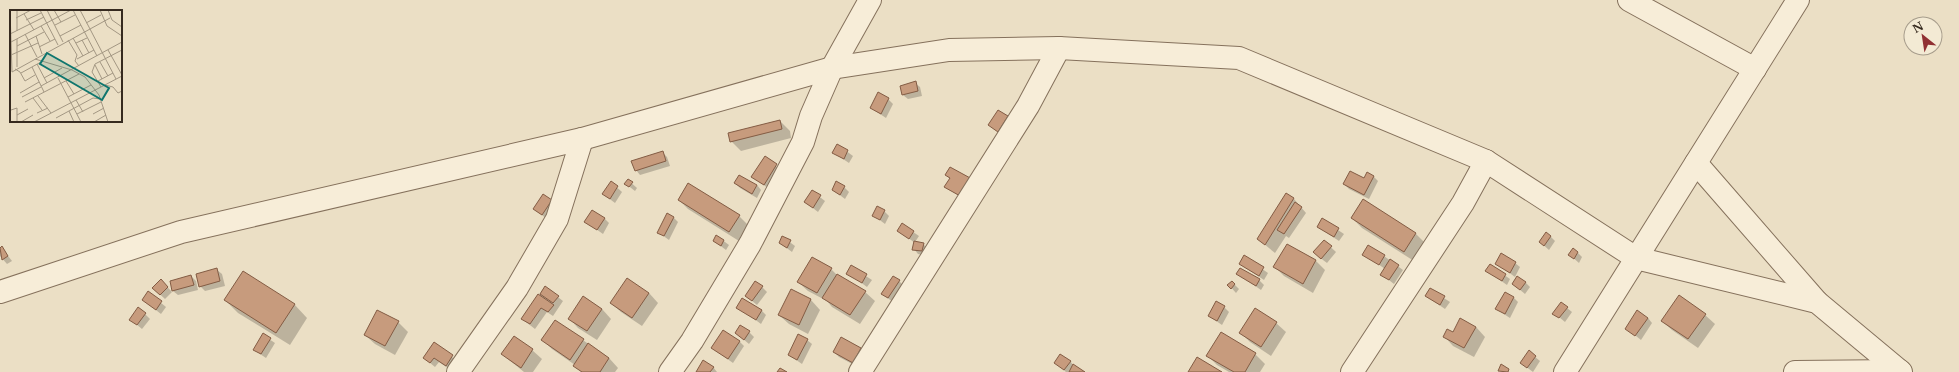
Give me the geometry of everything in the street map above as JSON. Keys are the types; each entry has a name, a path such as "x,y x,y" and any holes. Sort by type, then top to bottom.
{"street":[{"path":"670,372 692,341 750,244 803,142 811,116 832,68 870,0"},
{"path":"1629,0 1755,69"},
{"path":"1565,372 1798,0"},
{"path":"860,372 1028,106 1059,48"},
{"path":"0,292 181,232 582,139 832,68 949,50 1059,48 1239,58 1486,161 1636,258 1817,302"},
{"path":"458,372 517,288 557,219 582,139"},
{"path":"1352,372 1463,203 1486,161"},
{"path":"1696,163 1817,302 1900,372"},
{"path":"1795,372 1900,372"}],"building":[{"path":"916,81 918,91 902,95 900,86"},
{"path":"878,92 889,98 881,114 870,108"},
{"path":"998,110 1008,116 998,132 988,125"},
{"path":"780,120 782,129 730,142 728,133"},
{"path":"837,144 848,150 844,159 832,153"},
{"path":"663,151 666,161 635,171 631,161"},
{"path":"765,156 777,164 764,185 751,177"},
{"path":"950,167 972,179 962,197 944,187 950,178 945,175"},
{"path":"1350,171 1364,178 1367,172 1374,176 1364,195 1343,184"},
{"path":"739,175 757,185 752,194 734,183"},
{"path":"628,179 633,182 629,187 624,184"},
{"path":"611,181 618,186 610,199 602,194"},
{"path":"836,181 845,186 840,195 832,190"},
{"path":"688,183 740,215 729,232 678,200"},
{"path":"812,190 821,195 813,208 804,202"},
{"path":"1286,193 1294,198 1265,245 1257,239"},
{"path":"543,194 552,200 542,215 533,209"},
{"path":"1363,199 1416,233 1404,252 1351,218"},
{"path":"1295,202 1302,207 1284,234 1277,230"},
{"path":"877,206 885,210 880,220 872,216"},
{"path":"592,210 605,218 597,230 584,222"},
{"path":"667,213 674,217 664,236 657,233"},
{"path":"1322,218 1339,228 1334,237 1317,227"},
{"path":"902,223 914,231 909,239 897,231"},
{"path":"1546,232 1551,236 1544,246 1539,242"},
{"path":"716,235 724,240 721,246 713,241"},
{"path":"782,236 791,240 787,248 779,243"},
{"path":"1324,240 1332,246 1321,259 1313,252"},
{"path":"914,241 924,243 922,251 912,250"},
{"path":"1287,244 1316,260 1303,284 1273,267"},
{"path":"1368,245 1385,255 1379,265 1362,255"},
{"path":"2,246 8,256 2,260 0,248"},
{"path":"1573,248 1578,252 1574,259 1568,255"},
{"path":"1501,253 1516,262 1510,273 1495,264"},
{"path":"1244,255 1264,267 1259,276 1239,264"},
{"path":"812,257 832,268 817,293 797,282"},
{"path":"1390,259 1399,265 1389,280 1380,275"},
{"path":"1490,264 1506,274 1502,281 1485,271"},
{"path":"851,265 867,274 862,283 846,274"},
{"path":"217,268 220,281 199,287 196,274"},
{"path":"1240,268 1260,279 1256,286 1236,274"},
{"path":"243,271 295,304 276,333 224,300"},
{"path":"837,274 866,291 850,315 822,298"},
{"path":"191,275 194,285 172,291 170,281"},
{"path":"893,276 900,280 888,298 881,294"},
{"path":"1517,276 1526,282 1520,290 1512,284"},
{"path":"627,278 649,293 632,318 610,303"},
{"path":"161,279 168,287 160,295 152,288"},
{"path":"755,281 763,286 752,301 745,296"},
{"path":"1232,281 1235,284 1231,289 1227,285"},
{"path":"545,286 559,296 553,303 540,294"},
{"path":"1430,288 1445,296 1440,305 1425,296"},
{"path":"791,289 811,299 799,325 778,315"},
{"path":"148,291 162,301 156,310 142,300"},
{"path":"1505,292 1514,297 1505,314 1495,309"},
{"path":"538,294 554,305 548,312 541,308 530,324 521,319"},
{"path":"1679,295 1706,314 1688,339 1661,321"},
{"path":"583,296 602,309 587,331 568,319"},
{"path":"742,298 762,310 756,320 736,308"},
{"path":"1216,301 1225,306 1217,321 1208,316"},
{"path":"1561,302 1568,307 1559,318 1552,314"},
{"path":"138,307 146,313 137,325 129,320"},
{"path":"1255,308 1277,322 1261,347 1239,333"},
{"path":"377,310 399,321 385,346 364,335"},
{"path":"1637,310 1648,318 1635,336 1625,329"},
{"path":"1460,318 1476,327 1464,348 1443,337 1447,329 1453,332"},
{"path":"555,320 584,339 570,360 541,340"},
{"path":"740,325 750,331 744,340 735,333"},
{"path":"723,330 740,341 728,359 711,348"},
{"path":"1221,332 1256,353 1245,372 1234,372 1206,356"},
{"path":"263,333 271,338 261,354 253,350"},
{"path":"798,334 808,339 797,360 788,355"},
{"path":"514,336 533,349 521,368 501,354"},
{"path":"841,337 861,348 853,363 833,352"},
{"path":"434,342 453,355 446,366 434,358 430,363 423,358"},
{"path":"588,343 609,358 600,372 582,372 573,366"},
{"path":"1529,350 1536,356 1527,368 1520,363"},
{"path":"1060,354 1071,361 1064,370 1054,363"},
{"path":"1197,357 1222,372 1188,372"},
{"path":"703,360 714,367 710,372 696,372"},
{"path":"1073,364 1085,372 1069,372"},
{"path":"1501,364 1509,369 1508,372 1498,371"},
{"path":"780,368 787,372 777,372"}]}
